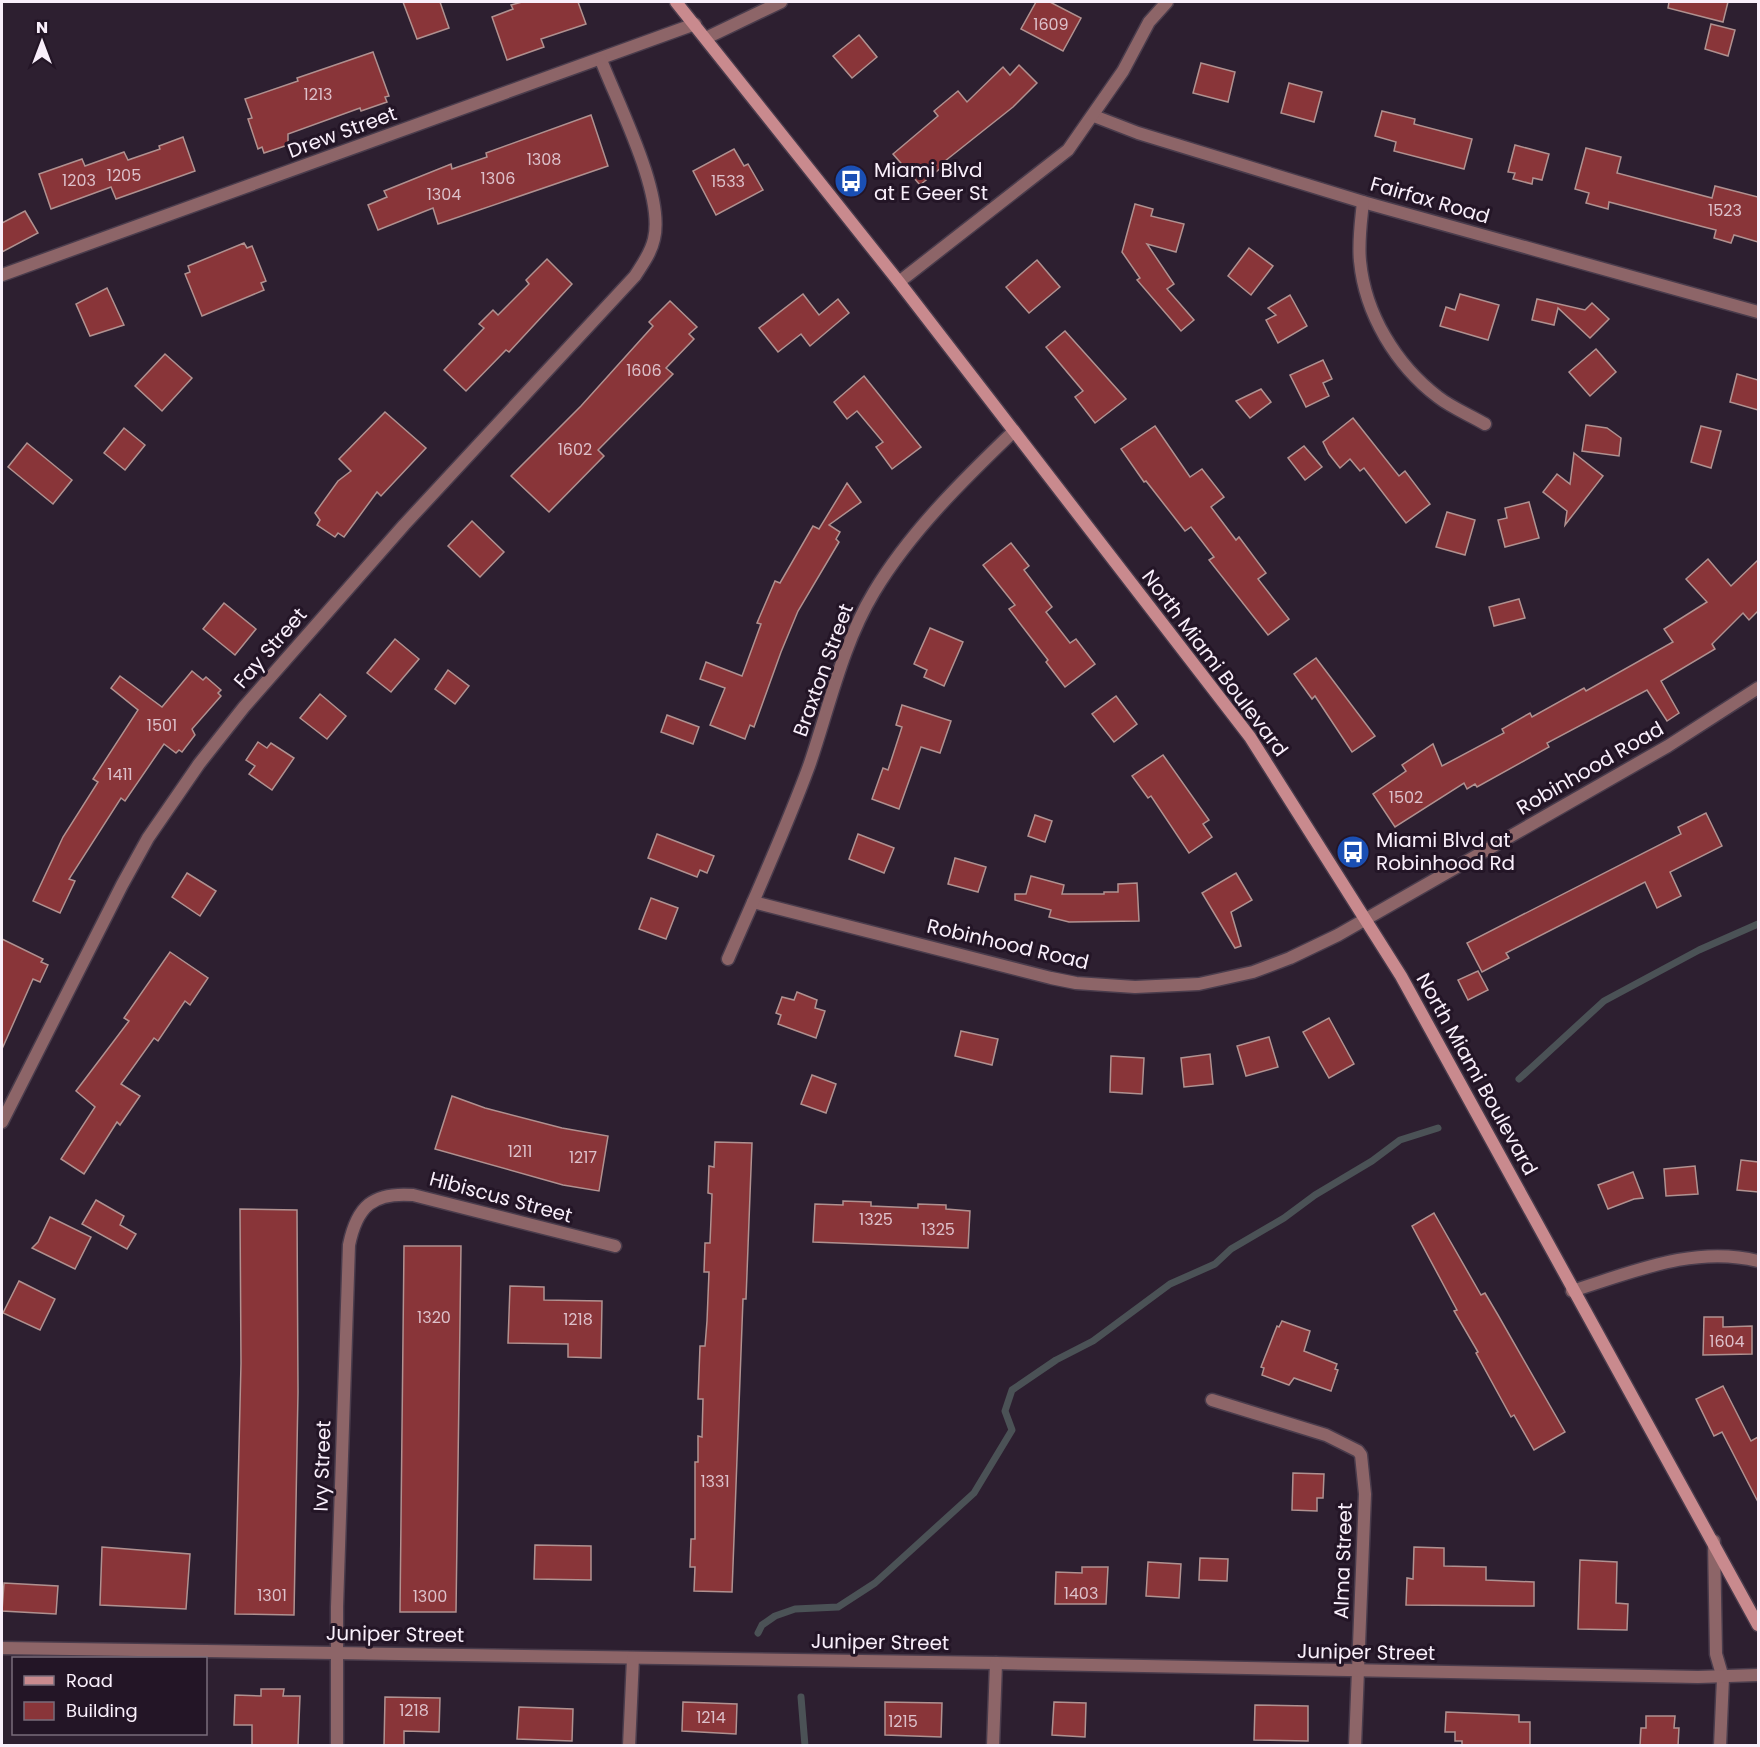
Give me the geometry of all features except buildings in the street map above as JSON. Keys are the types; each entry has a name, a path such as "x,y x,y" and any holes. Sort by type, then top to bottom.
{"main road":[{"name":"North Miami Boulevard","path":"676,2 899,282 1220,695 1401,976 1572,1291 1758,1625"}],"street":[{"path":"706,38 781,2"},
{"path":"899,282 1068,150 1094,116 1123,71 1149,22 1167,2"},
{"name":"Drew Street","path":"2,275 601,60 695,24"},
{"name":"Fay Street","path":"2,1122 122,885 148,838 199,764 244,707 404,525 635,276 647,257 654,240 655,226 651,188 601,60"},
{"name":"Fairfax Road","path":"1094,116 1138,133 1363,202 1758,312"},
{"path":"1363,202 1359,240 1360,263 1367,294 1390,346 1411,372 1438,398 1485,424"},
{"name":"Braxton Street","path":"728,959 808,767 847,649 873,594 892,564 945,502 1014,431"},
{"name":"Robinhood Road","path":"753,902 1076,983 1135,987 1199,984 1253,972 1290,958 1366,919 1659,751 1758,688"},
{"path":"2,1089 14,1096"},
{"name":"Hibiscus Street","path":"376,1199 394,1193 413,1195 615,1246"},
{"name":"Ivy Street","path":"337,1746 337,1653 349,1245 353,1225 362,1209 376,1199"},
{"path":"1572,1291 1684,1257 1723,1255 1758,1261"},
{"name":"Alma Street","path":"1212,1400 1326,1435 1359,1451 1364,1468 1365,1494 1355,1746"},
{"path":"1713,1541 1716,1654 1723,1678 1720,1746"},
{"name":"Juniper Street","path":"2,1648 996,1663 1723,1678 1758,1675"},
{"path":"629,1746 633,1658"},
{"path":"993,1746 996,1663"}],"waterway":[{"path":"1519,1079 1604,1001 1699,950 1758,924"},
{"path":"758,1633 762,1625 775,1616 795,1609 838,1607 875,1583 974,1493 1012,1430 1005,1411 1012,1390 1056,1360 1093,1341 1170,1284 1215,1264 1231,1249 1284,1218 1315,1195 1372,1161 1400,1140 1438,1128"},
{"path":"801,1697 805,1746"}],"place":[{"name":"Miami Blvd at E Geer St","path":"851,181"},
{"name":"Miami Blvd at Robinhood Rd","path":"1353,852"}]}
